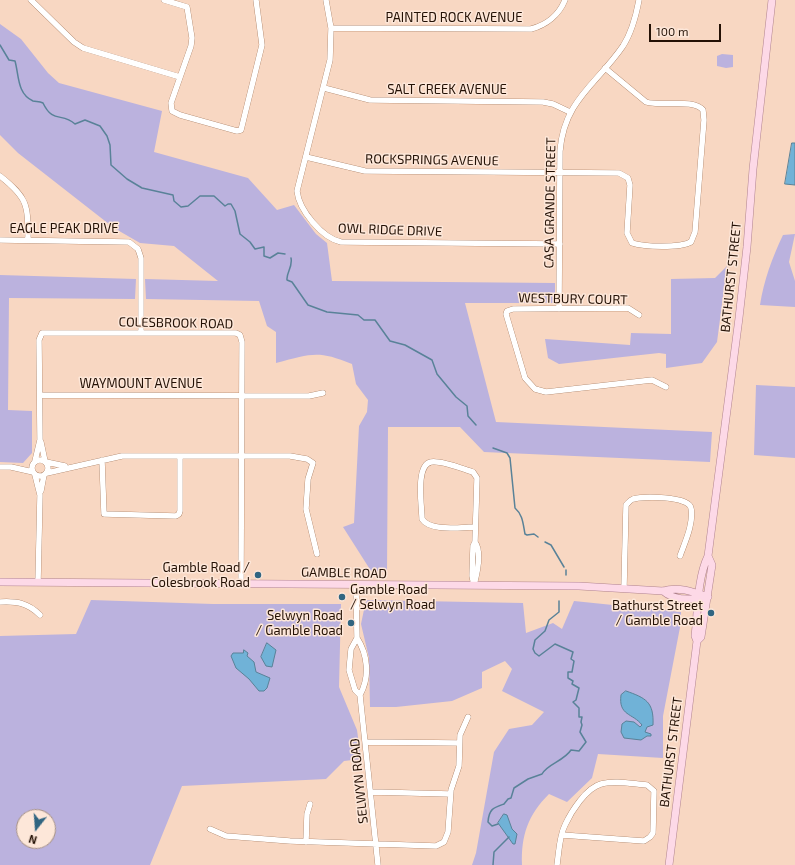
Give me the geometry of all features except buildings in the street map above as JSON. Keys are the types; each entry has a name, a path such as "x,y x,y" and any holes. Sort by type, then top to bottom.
{"main road":[{"name":"BATHURST STREET","path":"669,865 697,641 695,636 699,596 704,564 708,556 743,287 753,169 772,0"},
{"name":"BATHURST STREET","path":"697,641 701,637 708,597 712,565 708,556"},
{"name":"GAMBLE ROAD","path":"0,582 241,583 356,586 474,585 624,588 663,591 671,589 692,591 699,596 708,597"}],"street":[{"path":"31,0 74,42 83,48 180,77"},
{"path":"164,0 182,4 188,10 191,46 171,103 172,110 175,114 233,131 241,130 262,45 256,0"},
{"name":"OWL RIDGE DRIVE","path":"326,0 331,28 330,60 298,188 299,200 304,209 322,231 335,241 560,244"},
{"name":"PAINTED ROCK AVENUE","path":"331,28 531,29 550,20 560,10 565,0"},
{"name":"CASA GRANDE STREET","path":"559,309 560,172 562,139 570,112 623,45 630,33 639,0"},
{"name":"ROCKSPRINGS AVENUE","path":"306,157 365,171 560,172 619,174 628,178 630,185 627,233 632,243 683,246 691,242 696,225 704,120 703,110 695,105 653,104 646,102 605,68"},
{"name":"SALT CREEK AVENUE","path":"324,88 370,100 543,102 553,104 570,112"},
{"path":"0,176 18,190 25,203 28,216 28,240"},
{"name":"EAGLE PEAK DRIVE","path":"0,240 125,240 134,245 141,258 141,332"},
{"name":"WESTBURY COURT","path":"639,315 628,308 513,309 507,311 507,318 525,378 535,389 546,392 652,380 666,387"},
{"name":"COLESBROOK ROAD","path":"34,462 40,440 39,340 42,333 141,332 236,333 240,335 242,342 241,583"},
{"name":"WAYMOUNT AVENUE","path":"40,395 309,396 323,393"},
{"name":"COLESBROOK ROAD","path":"40,440 46,461"},
{"path":"11,467 34,473 45,474 69,467 122,456 290,456 307,459 313,464 308,479 306,509 317,554"},
{"path":"102,460 102,509 104,514 176,516 180,511 180,456"},
{"path":"0,467 11,467 34,462 39,459 69,467"},
{"path":"38,582 40,495 48,468 46,461"},
{"path":"34,462 31,467 40,495"},
{"path":"474,585 478,563 478,546 475,542 477,478 473,472 439,462 432,462 425,466 422,471 421,495 422,520 424,523 433,527 475,527"},
{"path":"624,588 626,505 631,500 642,497 683,500 690,504 692,509 690,528 680,556"},
{"name":"SELWYN ROAD","path":"356,586 357,638 351,649 349,670 355,690 360,695"},
{"path":"0,602 20,602 33,608 40,615"},
{"name":"SELWYN ROAD","path":"357,638 364,649 366,663 366,680 360,695 372,792 378,865"},
{"path":"210,829 226,836 306,842 436,846 444,842 448,832 450,794 459,766 460,735 468,717"},
{"path":"366,742 459,743"},
{"path":"557,865 562,835 564,826 584,795 596,786 609,783 647,785 654,791 653,833 649,839 644,841 562,835"},
{"path":"372,792 450,794"},
{"path":"306,842 307,814 310,804"}],"shaded area":[{"path":"0,24 21,39 48,73 59,83 162,111 154,152 248,178 277,210 294,205 316,234 327,243 332,281 555,283 555,303 465,303 496,422 712,432 710,462 484,452 460,427 388,427 387,572 371,571 343,527 354,523 359,426 367,412 368,400 356,384 352,364 322,355 298,357 276,363 276,332 267,326 259,301 146,299 145,279 218,281 174,246 140,243 114,228 18,153 0,135"},
{"path":"722,54 733,55 733,67 726,68 717,66 717,56"},
{"path":"795,234 789,262 795,281 795,307 760,305 769,269 783,235"},
{"path":"727,266 717,342 702,363 666,368 666,354 659,353 559,364 548,358 545,339 630,345 631,333 671,334 671,279 715,278"},
{"path":"0,275 136,279 135,299 9,298 8,410 32,411 32,453 23,463 0,462"},
{"path":"756,385 795,387 795,458 754,455"},
{"path":"91,600 213,604 341,604 339,687 357,730 361,759 344,761 326,779 182,786 150,865 0,865 0,636 76,634"},
{"path":"366,600 523,603 526,633 553,623 562,629 574,601 681,612 681,622 663,716 663,758 598,754 592,778 567,802 549,794 536,810 527,826 523,844 522,865 472,865 476,853 494,752 509,729 532,725 544,712 502,691 512,669 505,661 482,672 482,688 452,701 396,707 370,707 369,658 361,624"}],"water":[{"path":"792,143 795,143 795,185 785,184"},
{"path":"267,643 276,650 272,667 266,666 261,657"},
{"path":"244,650 248,653 247,656 254,662 256,672 270,678 267,688 264,691 259,691 249,679 236,668 231,656 233,653 243,653"},
{"path":"626,691 644,699 650,706 653,717 653,725 647,727 645,732 651,734 651,736 647,736 641,740 624,738 621,732 622,724 626,721 634,722 640,727 642,725 624,711 622,707 621,695"},
{"path":"504,814 507,815 512,829 517,834 515,844 513,844 498,823"}],"waterway":[{"path":"0,45 9,60 15,61 21,89 28,98 33,101 43,103 54,116 66,119 75,124 85,120 100,126 107,136 110,145 111,165 127,179 142,188 173,195 174,201 181,207 188,206 200,196 214,196 225,206 231,204 235,211 240,234 250,242 255,249 264,247 264,256 270,258 278,253 285,254"},
{"path":"291,258 287,280 292,282 308,305 327,312 358,315 364,320 375,320 390,341 405,345 432,360 437,374 456,397 467,406 468,416 476,425"},
{"path":"493,448 507,453 510,458 515,508 521,517 525,534 534,534 538,537"},
{"path":"545,542 551,545 564,567"},
{"path":"566,570 566,575"},
{"path":"498,824 492,826 488,822 489,814 494,808 504,804 511,798 514,788 528,779 542,774 571,750 579,751 586,742 580,732 582,717 579,717 579,708 573,702 576,700 579,688 572,684 573,681 568,678 568,672 572,672 574,661 571,659 573,652 555,644 539,656 533,649 535,640 545,631 549,620 559,612 559,601"},
{"path":"493,865 494,852 509,837"}],"place":[{"name":"Gamble Road / Colesbrook Road","path":"258,575"},
{"name":"Gamble Road / Selwyn Road","path":"342,597"},
{"name":"Bathurst Street / Gamble Road","path":"711,613"},
{"name":"Selwyn Road / Gamble Road","path":"351,623"}]}
